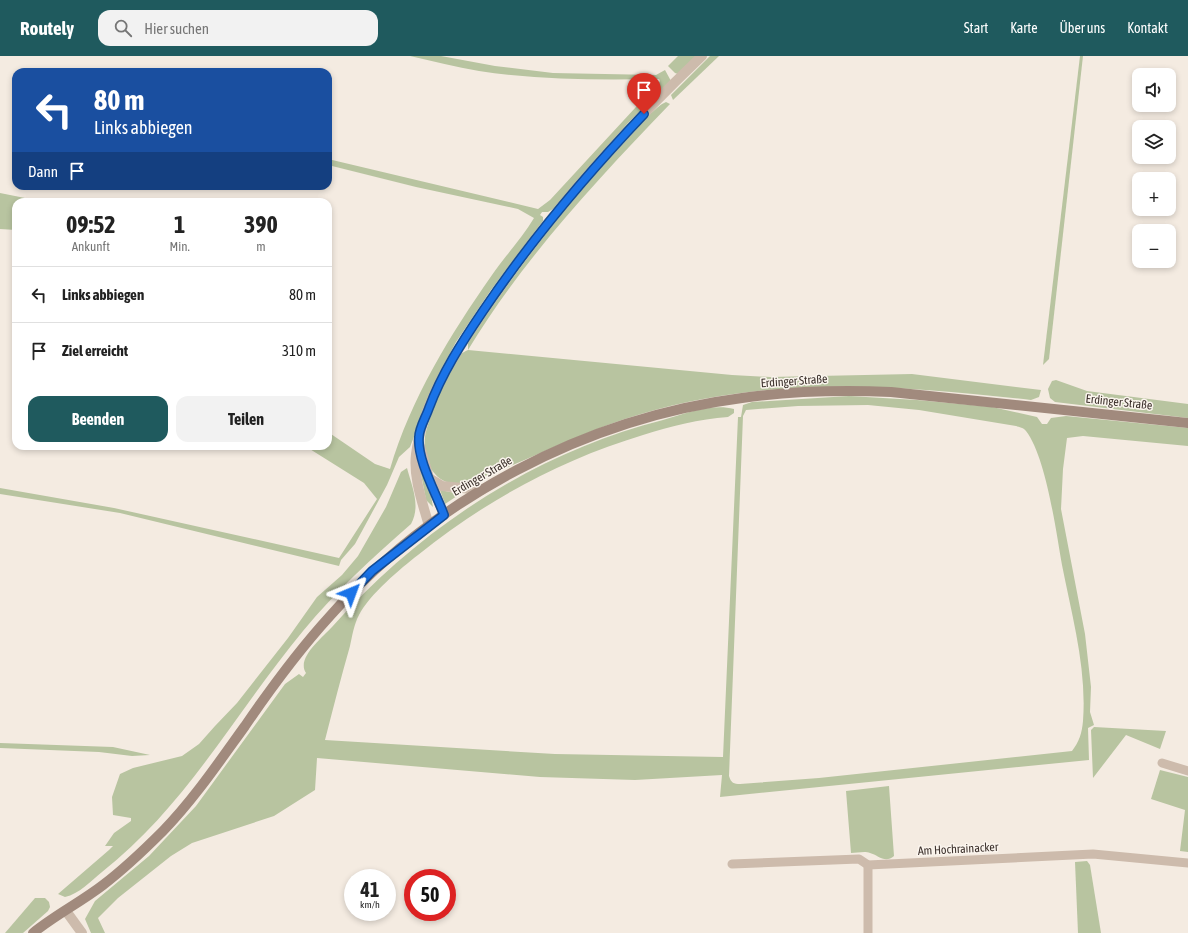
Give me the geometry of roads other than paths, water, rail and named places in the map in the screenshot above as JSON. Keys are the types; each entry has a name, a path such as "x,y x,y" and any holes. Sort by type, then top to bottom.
{"main road":[{"name":"Erdinger Straße","path":"33,933 104,884 166,828 212,772 292,661 330,615 372,571 429,526 482,490 506,476 588,438 649,417 740,398 789,393 853,391 891,392 1188,423"},
{"path":"47,933 62,913"}],"street":[{"path":"429,526 417,481 415,457 419,436 434,394 455,353 498,289 550,218 634,125 702,56"},
{"path":"419,436 422,457 444,515"},
{"path":"429,478 442,486 482,490"},
{"path":"1162,764 1188,771"},
{"name":"Am Hochrainacker","path":"732,864 859,859 868,865 1092,854 1188,863"},
{"path":"868,865 868,933"},
{"path":"62,913 82,933"}]}
